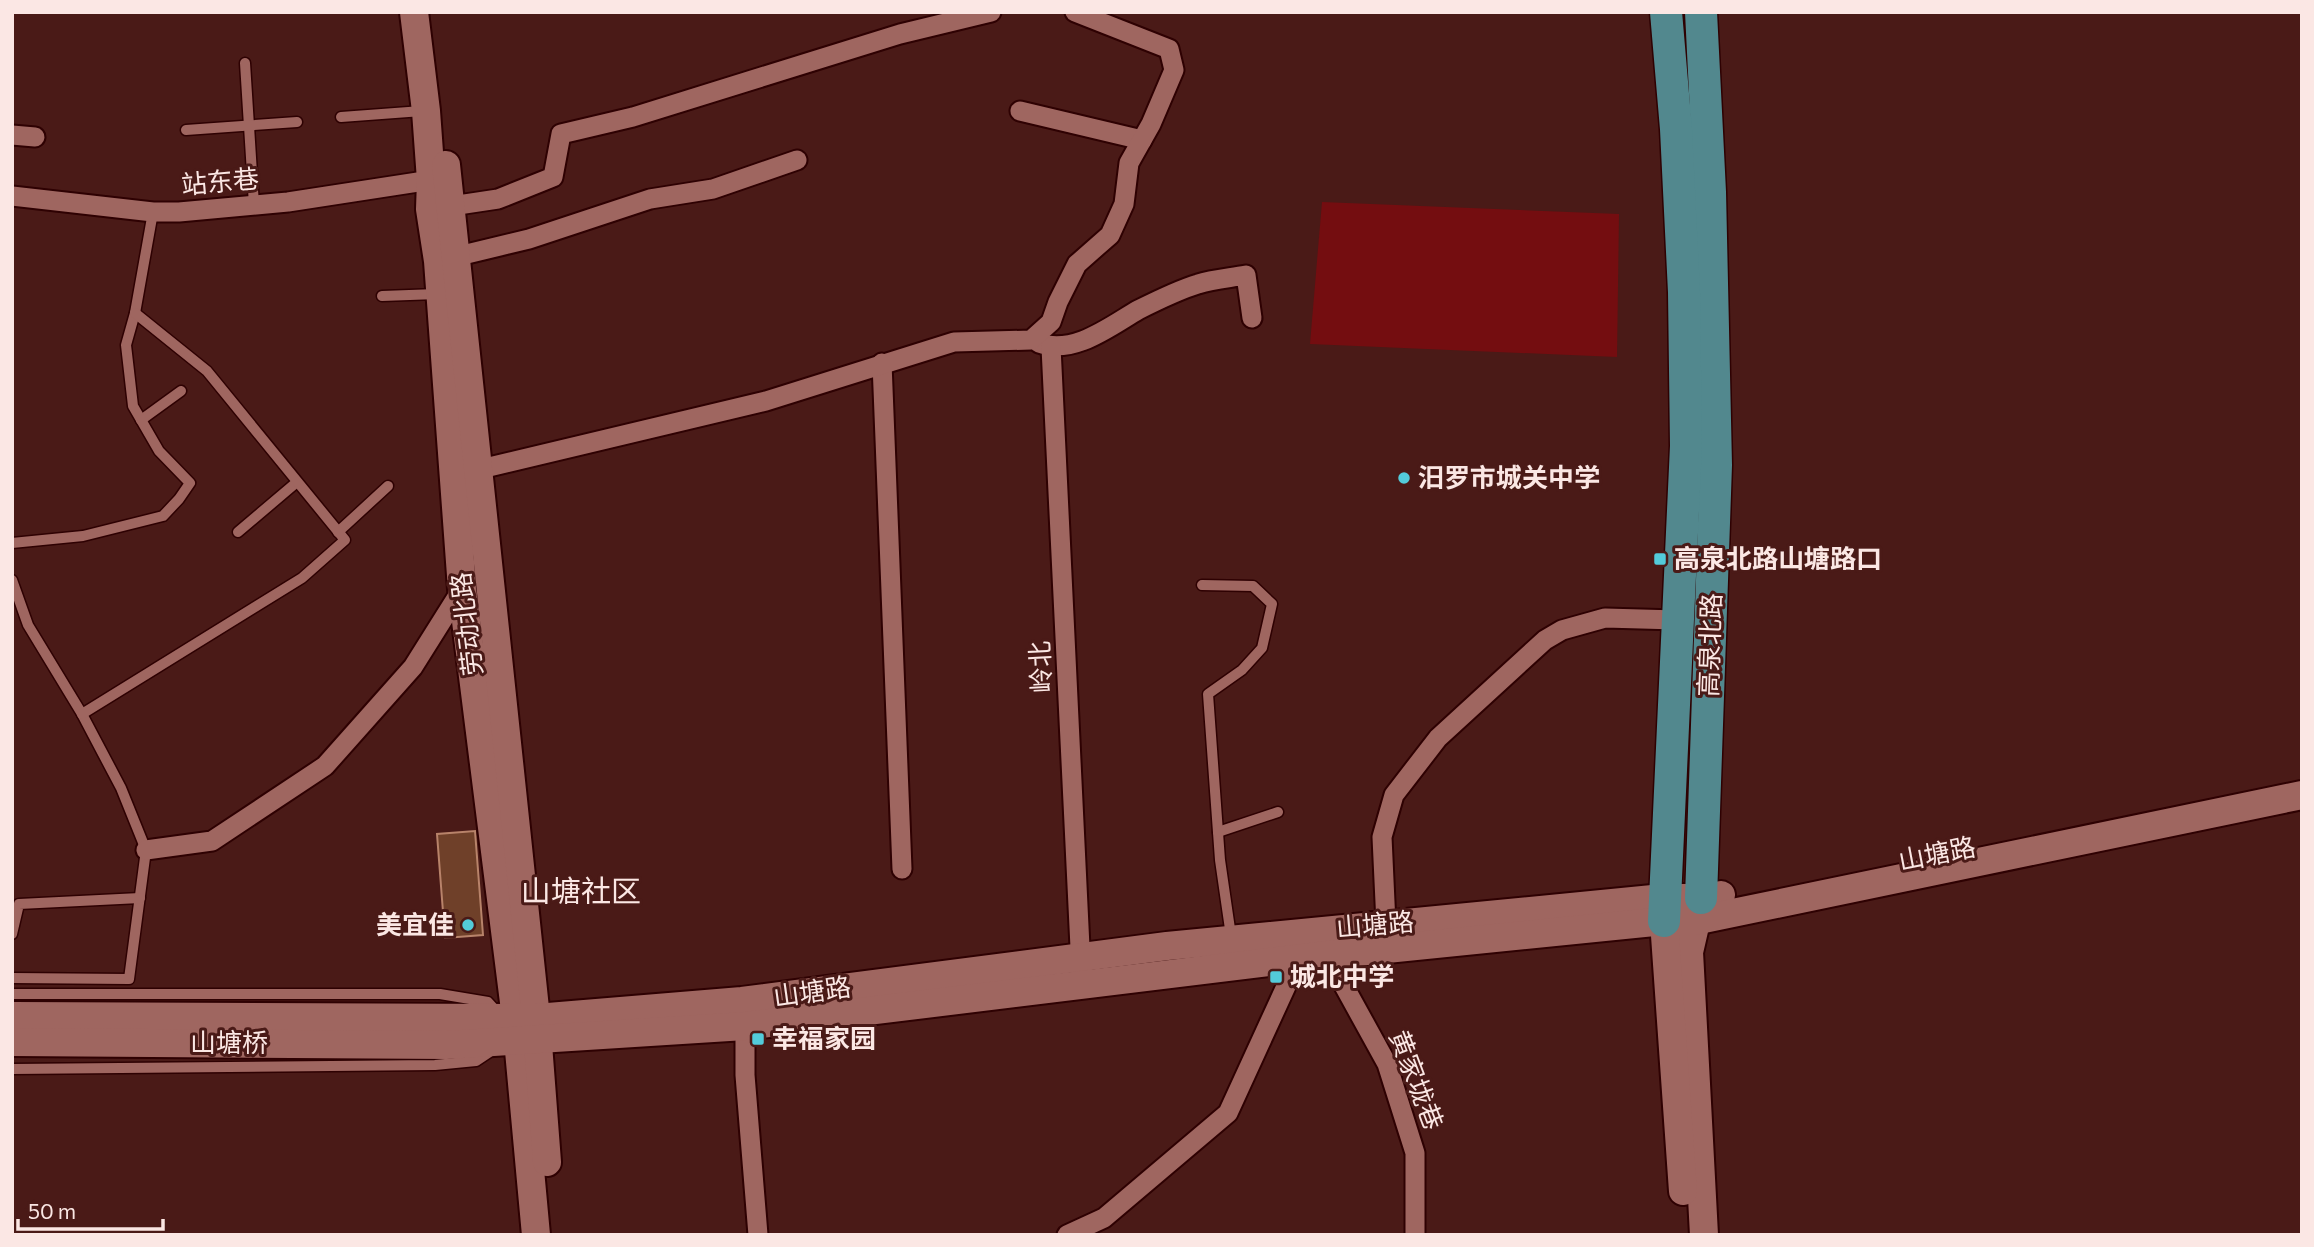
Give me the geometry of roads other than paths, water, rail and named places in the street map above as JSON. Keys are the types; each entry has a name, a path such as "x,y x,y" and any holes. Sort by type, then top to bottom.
{"main road":[{"name":"高泉北路","path":"1666,12 1676,128 1684,292 1686,446 1677,620 1681,910"},
{"name":"高泉北路","path":"1681,910 1716,465 1710,192 1701,12"}],"street":[{"name":"劳动北路","path":"414,12 431,180 441,207"},
{"name":"劳动北路","path":"429,12 441,207 536,1235"},
{"path":"441,207 498,199 553,177 561,134 633,117 900,34 991,12"},
{"path":"1031,340 1051,322 1077,264 1110,235 1124,204 1129,163 1152,124 1174,70 1169,50 1075,12"},
{"path":"1020,111 1142,139"},
{"path":"12,135 34,137"},
{"path":"447,259 529,239 650,199 713,189 797,160"},
{"name":"站东巷","path":"12,196 153,212 288,202 431,180"},
{"name":"劳动北路","path":"447,259 441,294 465,472 462,589 519,1029 553,1235"},
{"path":"465,472 766,401 954,342 1031,340 1051,347 1063,346 1105,330 1138,311 1198,284 1246,275 1252,318"},
{"name":"岭北","path":"1051,347 1082,956 1081,985"},
{"path":"882,363 902,869"},
{"path":"146,850 212,841 325,766 413,667 462,589"},
{"path":"1386,924 1382,837 1394,795 1438,738 1545,640 1562,630 1605,618 1677,620"},
{"name":"山塘路","path":"443,1017 519,1029 746,1026 1081,985 1681,910 2302,785"},
{"name":"山塘路","path":"446,1045 519,1029 1231,939 1386,924 1681,910 1700,918 2302,794"},
{"name":"高泉北路","path":"1681,910 1686,1235"},
{"name":"高泉北路","path":"1681,910 1689,952 1704,1235"},
{"path":"1066,1235 1104,1218 1228,1113 1313,956"},
{"name":"黄家垅巷","path":"1313,956 1387,1064 1415,1153 1415,1235"},
{"name":"山塘桥","path":"12,1016 443,1017"},
{"path":"746,1026 745,1075 758,1235"},
{"name":"山塘桥","path":"12,1042 446,1045"}],"lane":[{"path":"245,63 254,205"},
{"path":"341,117 426,111"},
{"path":"186,130 297,122"},
{"path":"12,543 83,536 163,516 190,483 159,451 133,406 126,345 135,313 153,212"},
{"path":"382,296 441,294"},
{"path":"82,714 302,578 345,540 207,371 135,313"},
{"path":"141,420 181,391"},
{"path":"238,532 297,482"},
{"path":"338,532 388,486"},
{"path":"12,580 28,625 82,714 121,788 146,850 129,979 12,978"},
{"path":"1202,584 1253,586 1272,604 1262,648 1242,670 1208,694 1218,832 1231,939"},
{"path":"1218,832 1278,812"},
{"path":"12,934 19,904 140,898"},
{"path":"12,994 440,994 488,1002 519,1029 476,1061 435,1065 12,1069"}],"place":[{"name":"汨罗市城关中学","path":"1404,478"},
{"name":"高泉北路山塘路口","path":"1660,559"},
{"name":"美宜佳","path":"468,925"},
{"name":"城北中学","path":"1276,977"},
{"name":"幸福家园","path":"758,1039"}],"district":[{"name":"山塘社区","path":"581,892"}]}
